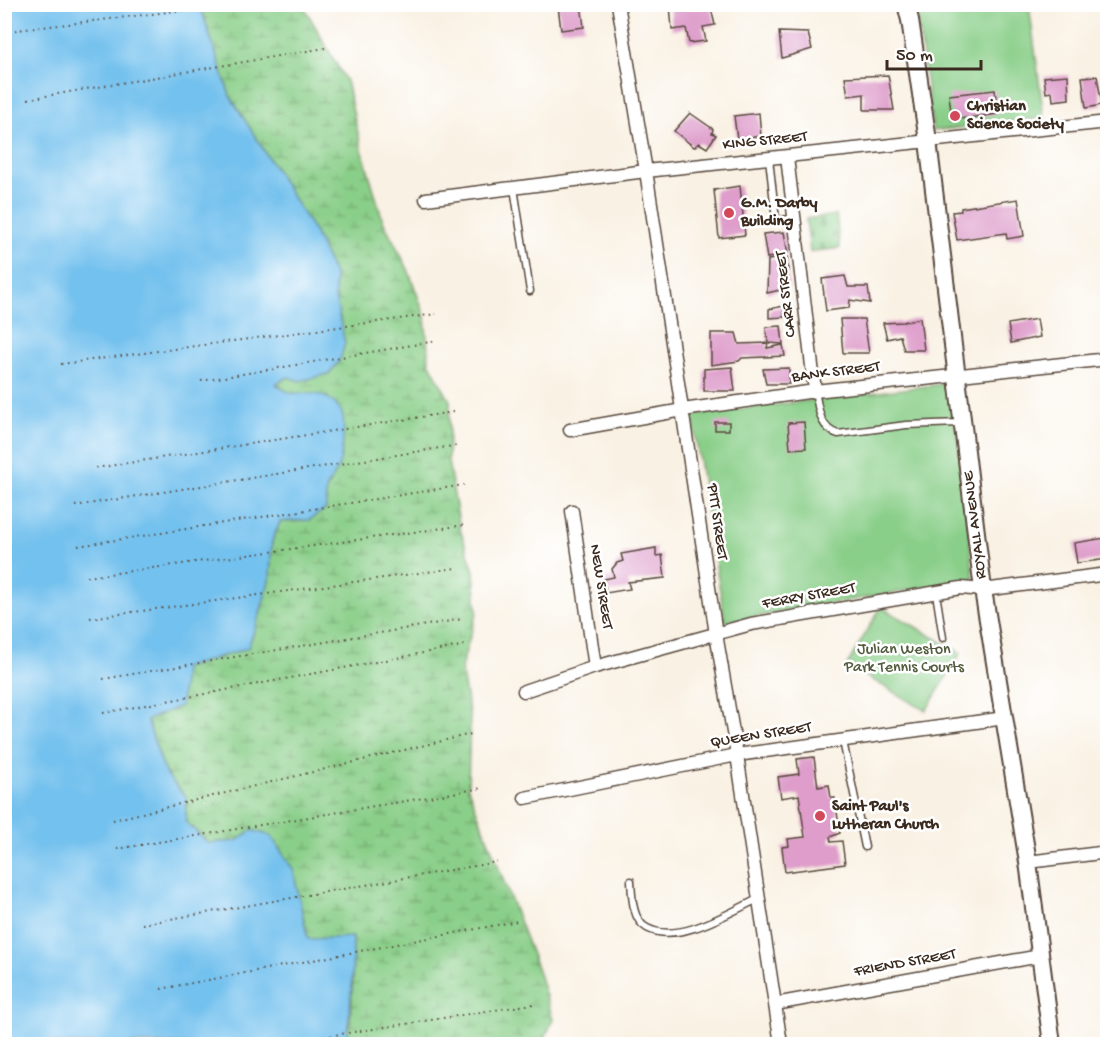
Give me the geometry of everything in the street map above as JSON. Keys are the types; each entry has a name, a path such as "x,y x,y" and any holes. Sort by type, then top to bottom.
{"street":[{"name":"PITT STREET","path":"618,4 646,171 781,1044"},
{"name":"ROYALL AVENUE","path":"906,4 928,141 983,590 1028,862 1052,1044"},
{"name":"KING STREET","path":"426,199 646,171 928,141 1107,126"},
{"name":"CARR STREET","path":"786,157 815,391"},
{"name":"BANK STREET","path":"570,430 683,410 815,391 1107,359"},
{"name":"NEW STREET","path":"572,511 596,667"},
{"name":"FERRY STREET","path":"524,691 596,667 751,624 961,588 983,590 1107,574"},
{"name":"QUEEN STREET","path":"525,798 737,754 1005,718"},
{"path":"1028,862 1107,852"},
{"name":"FRIEND STREET","path":"775,1004 1040,956"}],"lane":[{"path":"769,159 776,220 794,219"},
{"path":"514,188 530,291"},
{"path":"815,391 821,420 830,432 838,434 906,425 964,423"},
{"path":"936,592 943,638"},
{"path":"843,740 865,847"},
{"path":"631,881 632,902 637,917 646,928 665,933 695,928 758,899"}],"path":[{"path":"9,31 236,4"},
{"path":"28,99 325,48"},
{"path":"61,364 436,314"},
{"path":"201,381 436,340"},
{"path":"96,468 453,412"},
{"path":"75,506 459,445"},
{"path":"78,546 464,485"},
{"path":"87,578 465,525"},
{"path":"90,618 456,567"},
{"path":"103,679 462,619"},
{"path":"103,713 466,645"},
{"path":"113,820 471,734"},
{"path":"117,849 483,788"},
{"path":"142,924 497,862"},
{"path":"161,989 518,921"},
{"path":"277,1044 533,1004"}],"green space":[{"path":"200,5 303,5 346,81 361,146 383,221 408,269 425,316 429,362 450,401 448,461 460,529 474,571 477,612 461,668 470,717 468,788 538,970 553,1020 542,1044 345,1044 350,1020 353,976 308,939 293,869 252,830 236,841 208,843 186,822 186,797 165,773 147,719 181,706 183,668 248,648 270,577 272,541 280,522 309,520 338,468 314,394 289,392 276,384 288,377 343,330 335,297 335,277 315,233 230,96"},
{"path":"916,5 1029,5 1044,118 933,131"},
{"path":"836,215 840,248 810,252 806,219"},
{"path":"951,383 974,579 725,622 692,415"},
{"name":"Julian Weston Park Tennis Courts","path":"881,607 961,653 926,711 847,665"}],"water":[{"path":"5,4 200,5 230,96 315,233 335,277 335,297 345,343 340,360 329,374 300,381 288,377 276,384 290,392 315,394 328,398 343,416 342,449 337,470 327,486 326,509 309,520 280,522 272,541 270,577 248,648 184,668 181,706 147,720 165,773 186,797 186,822 208,843 236,841 252,830 271,836 293,869 308,939 353,937 352,991 345,1044 5,1044"}],"building":[{"path":"581,4 584,27 561,30 558,6"},
{"path":"670,4 710,4 715,25 703,27 706,41 689,43 686,28 672,30"},
{"path":"779,32 808,33 812,49 782,58"},
{"path":"888,75 894,110 864,110 864,94 848,96 845,77"},
{"path":"1068,75 1069,99 1053,101 1052,92 1046,93 1044,77"},
{"path":"1097,76 1102,105 1086,108 1082,77"},
{"path":"995,90 998,114 952,120 949,95"},
{"path":"690,113 713,129 712,133 716,135 707,148 699,143 694,147 674,131"},
{"path":"759,113 761,136 737,139 734,116"},
{"name":"G.M. Darby Building","path":"740,186 745,235 719,238 714,190"},
{"path":"1018,199 1024,236 1007,239 1006,233 957,240 952,212 961,211 961,208"},
{"path":"784,232 788,254 767,258 763,234"},
{"path":"787,257 789,288 767,293 768,260"},
{"path":"845,276 848,287 868,287 870,303 850,300 849,308 826,311 822,279"},
{"path":"784,306 784,317 769,318 769,309"},
{"path":"920,318 924,350 904,350 900,336 887,339 883,323"},
{"path":"840,319 864,319 869,353 843,353"},
{"path":"1037,319 1040,337 1011,343 1008,324"},
{"path":"781,326 783,344 768,343 766,327"},
{"path":"711,333 736,333 739,344 768,343 767,348 783,345 785,356 742,358 739,361 711,365"},
{"path":"732,367 735,391 704,391 704,369"},
{"path":"789,368 789,384 766,384 763,369"},
{"path":"715,422 729,422 729,430 715,430"},
{"path":"804,422 806,448 790,449 788,423"},
{"path":"1105,538 1108,559 1077,563 1074,543"},
{"path":"656,548 656,556 662,555 665,578 628,582 630,589 606,593 604,579 614,577 612,569 617,563 623,561 621,554"},
{"name":"Saint Paul's Lutheran Church","path":"814,757 818,787 829,785 831,798 835,798 840,833 830,837 831,842 842,841 845,864 785,872 782,847 789,846 788,839 805,837 799,795 781,798 778,777 799,774 797,759"}],"place":[{"name":"Christian Science Society","path":"955,116"},
{"name":"G.M. Darby Building","path":"729,213"},
{"name":"Saint Paul's Lutheran Church","path":"820,816"}]}
